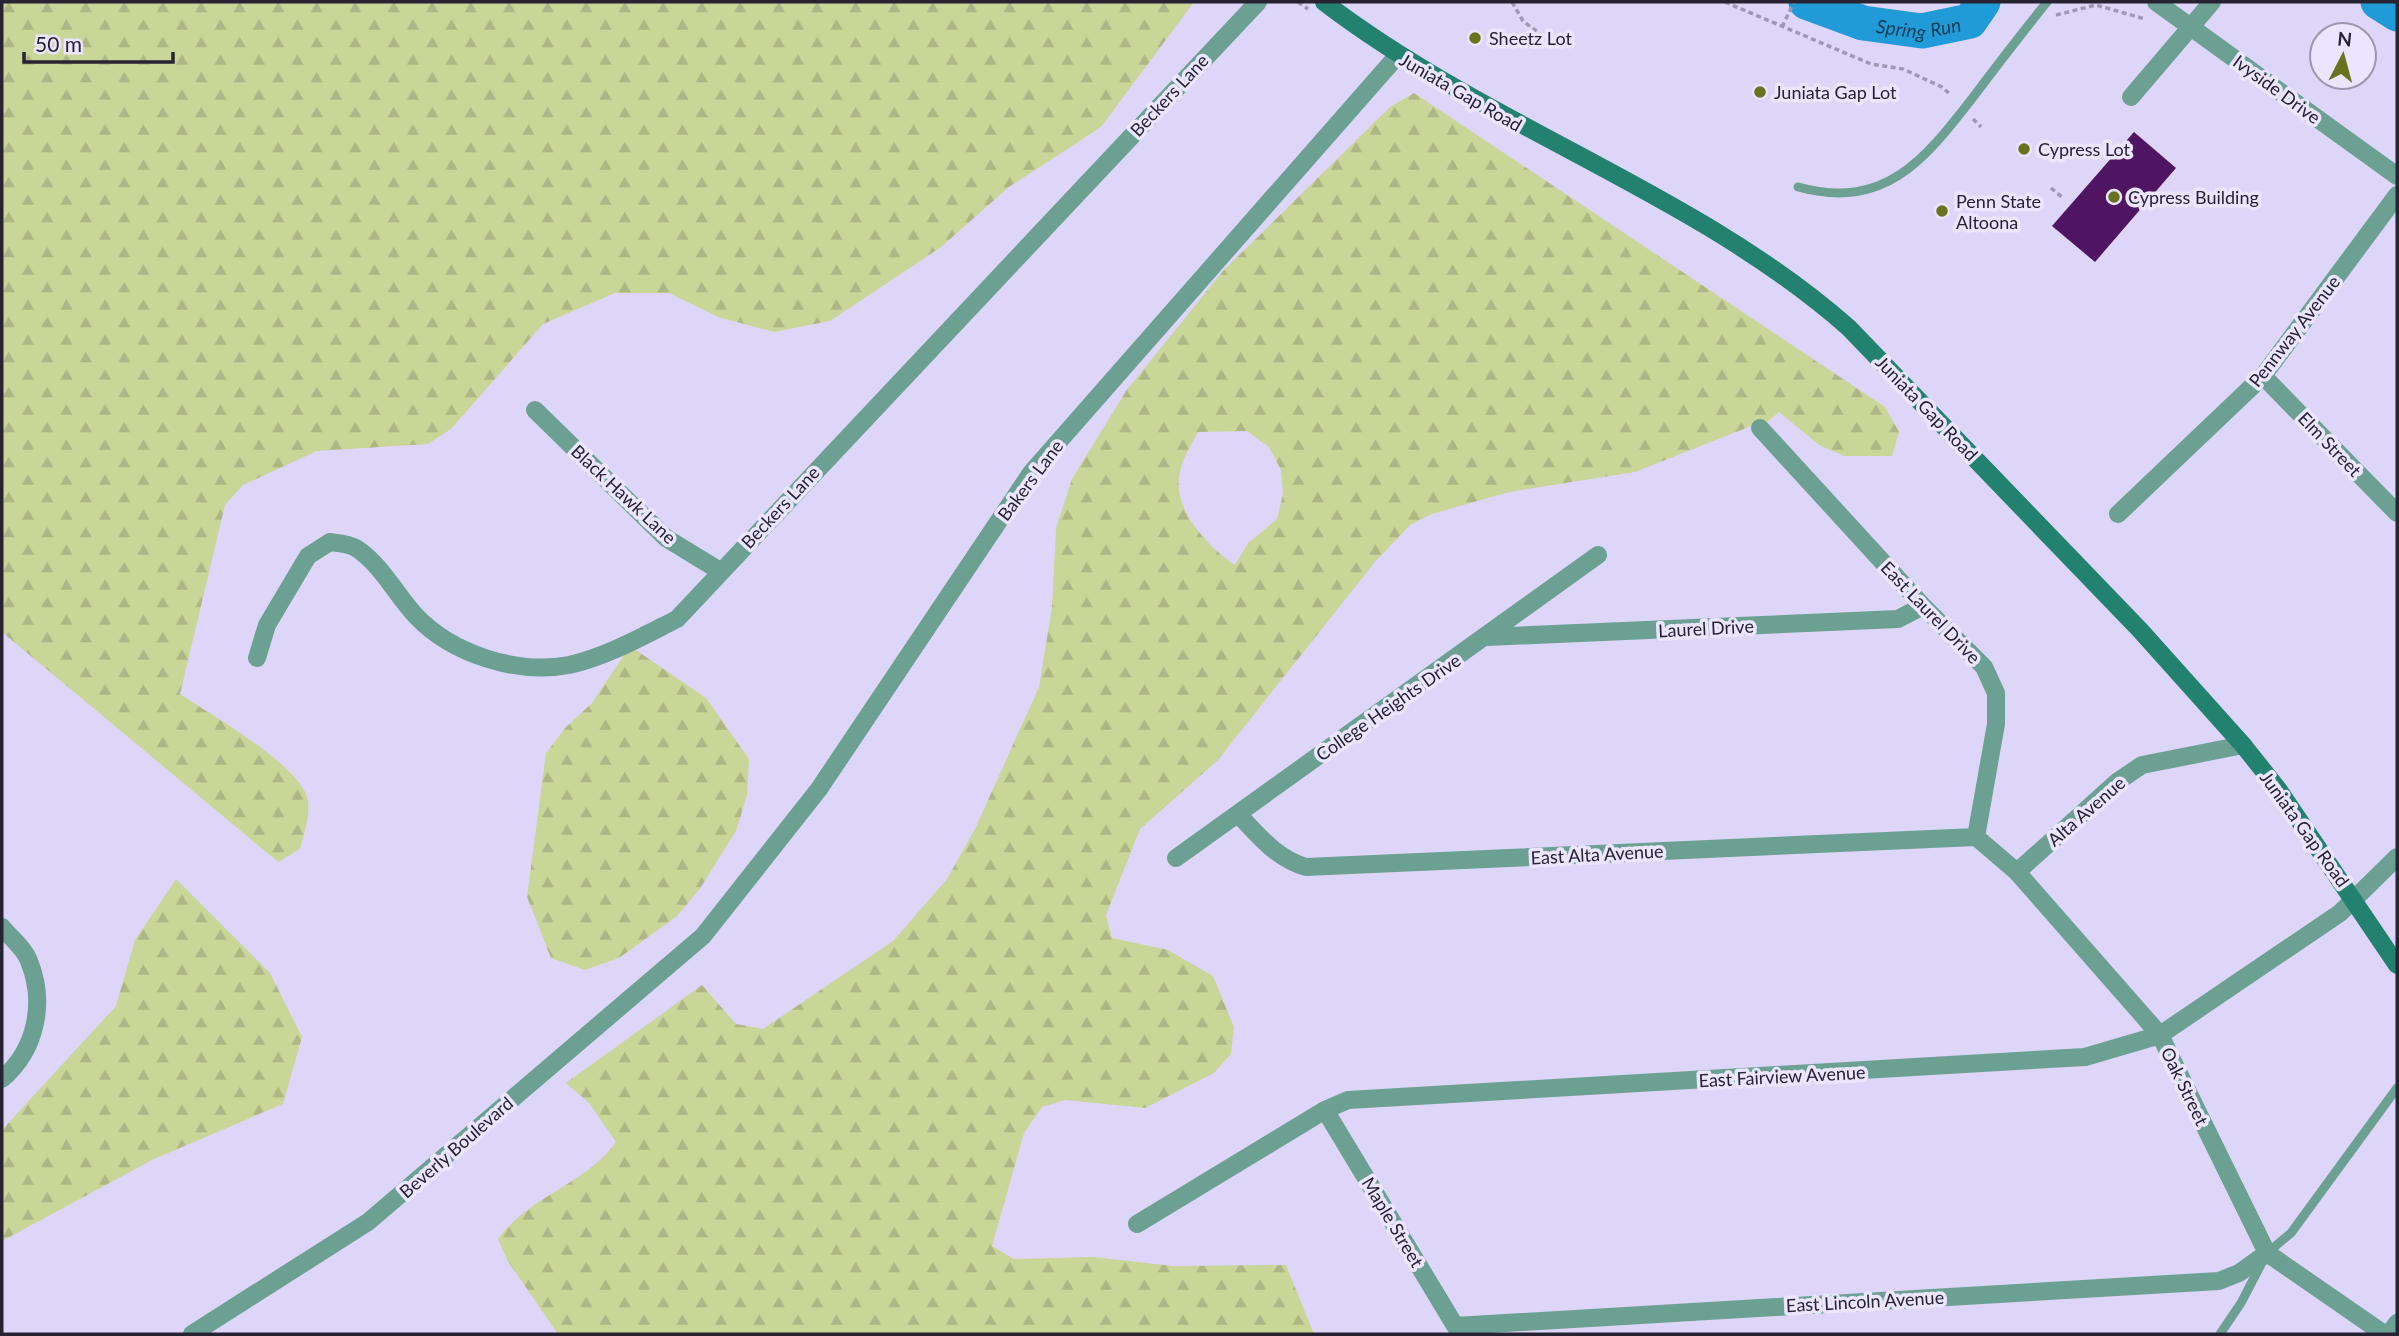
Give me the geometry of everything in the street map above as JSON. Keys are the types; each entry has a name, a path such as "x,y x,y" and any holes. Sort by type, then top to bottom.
{"main road":[{"name":"Juniata Gap Road","path":"1324,2 1398,55 1751,251 1807,292 1889,367 2140,630 2243,745 2278,789 2355,899 2397,965"}],"street":[{"name":"Beckers Lane","path":"257,658 267,625 308,556 330,542 355,547 385,576 417,617 449,642 481,660 524,665 568,665 633,641 677,619 1258,2"},
{"name":"Ivyside Drive","path":"2157,2 2397,176"},
{"path":"2131,97 2193,28 2212,2"},
{"name":"Bakers Lane","path":"703,936 819,789 1031,473 1398,55"},
{"name":"Pennway Avenue","path":"2118,514 2263,376 2397,195"},
{"name":"Elm Street","path":"2263,376 2397,513"},
{"name":"Black Hawk Lane","path":"535,410 666,538 720,571"},
{"name":"East Laurel Drive","path":"1760,428 1923,606 1984,667 1996,692 1996,724 1976,837"},
{"name":"College Heights Drive","path":"1176,858 1598,555"},
{"name":"Laurel Drive","path":"1487,637 1898,619 1923,606"},
{"name":"Alta Avenue","path":"2017,872 2117,782 2142,765 2243,745"},
{"name":"East Alta Avenue","path":"1238,814 1273,851 1288,862 1306,867 1976,837"},
{"name":"Oak Street","path":"1976,837 2017,872 2160,1035 2266,1253 2384,1334"},
{"name":"East Fairview Avenue","path":"1137,1224 1325,1110 1348,1100 2044,1062 2085,1057 2160,1035 2340,913 2397,857"},
{"path":"2,927 29,959 36,992 35,1032 17,1066 2,1079"},
{"name":"Beverly Boulevard","path":"191,1334 368,1222 703,936"},
{"name":"Maple Street","path":"1325,1110 1458,1330"},
{"name":"East Lincoln Avenue","path":"1458,1330 2219,1281 2239,1273 2266,1253"},
{"path":"2389,1334 2397,1323"}],"lane":[{"path":"1798,187 1823,194 1846,194 1890,181 1916,164 1937,144 2047,2"},
{"path":"2220,1334 2241,1303 2266,1253 2291,1233 2397,1088"}],"path":[{"path":"1512,2 1523,21 1554,44"},
{"path":"1725,2 1871,64 1903,69 1941,86 1951,95"},
{"path":"1783,25 1794,2"},
{"path":"2056,15 2096,5 2156,23"},
{"path":"1973,119 1981,127"},
{"path":"2051,188 2062,197"}],"green space":[{"path":"2,2 1194,2 1101,127 1009,187 941,247 830,321 774,332 718,317 669,293 615,293 543,324 451,429 428,444 317,451 243,485 225,505 180,694 273,757 302,787 308,801 308,813 300,849 278,862 2,632"},
{"path":"1414,93 1885,407 1899,432 1892,456 1844,456 1819,445 1779,412 1760,428 1751,426 1635,472 1509,492 1432,514 1410,525 1375,562 1217,761 1140,829 1106,915 1112,938 1168,950 1213,976 1234,1027 1231,1054 1214,1073 1145,1108 1065,1100 1042,1107 1024,1133 992,1246 1014,1259 1093,1257 1173,1266 1286,1265 1314,1334 558,1334 507,1260 498,1239 525,1212 589,1169 616,1142 589,1103 566,1083 702,985 736,1024 763,1029 893,941 947,879 975,829 1039,687 1052,607 1056,528 1072,479 1126,391 1223,271 1390,107","holes":["1247,431 1269,447 1281,470 1283,494 1277,519 1248,543 1235,565 1205,539 1188,515 1179,490 1182,465 1198,432"]},
{"path":"630,646 706,698 749,759 747,795 736,831 699,890 677,916 619,958 585,970 551,958 527,897 546,753 566,727 592,703"},
{"path":"176,879 270,973 302,1037 283,1104 154,1159 2,1241 2,1130 116,1006 135,940"}],"building":[{"name":"Cypress Building","path":"2134,132 2176,168 2095,262 2052,226"}],"waterway":[{"name":"Spring Run","path":"1806,2 1863,23 1922,31 1970,21 1983,2"},
{"name":"Spring Run","path":"2378,2 2397,14"}],"place":[{"name":"Sheetz Lot","path":"1475,38"},
{"name":"Juniata Gap Lot","path":"1760,92"},
{"name":"Cypress Lot","path":"2024,149"},
{"name":"Cypress Building","path":"2114,197"},
{"name":"Penn State Altoona","path":"1942,211"}]}
